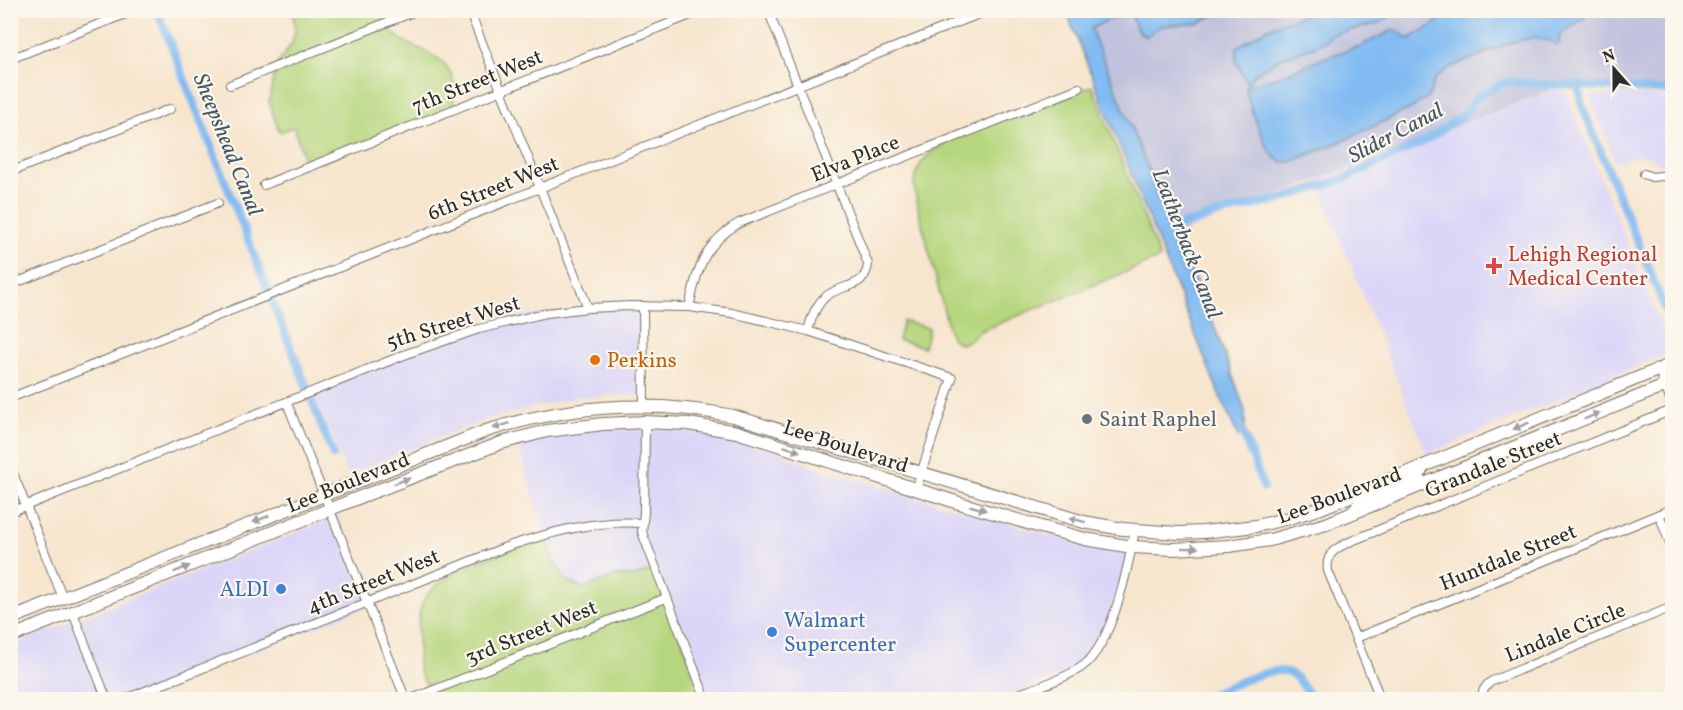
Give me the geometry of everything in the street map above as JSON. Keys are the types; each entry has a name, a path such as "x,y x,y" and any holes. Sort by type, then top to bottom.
{"main road":[{"name":"Lee Boulevard","path":"10,618 486,431 576,409 644,405 710,411 778,429 1084,522 1135,530 1203,532 1256,526 1321,508 1672,364"},
{"name":"Lee Boulevard","path":"10,637 515,439 578,426 645,422 688,424 737,432 1074,536 1131,547 1208,548 1251,543 1304,532 1669,385"},
{"path":"515,439 528,426 562,419 630,413 644,405"},
{"path":"645,422 649,417 657,414 712,418 770,430 778,429"},
{"path":"1352,514 1363,500 1418,477 1423,466"},
{"path":"73,612 79,602 85,598 161,567 168,556"},
{"path":"10,627 58,607 63,598"}],"street":[{"path":"230,85 418,10"},
{"path":"469,10 588,308"},
{"name":"7th Street West","path":"264,185 704,10"},
{"path":"768,10 868,264 867,274 861,280 837,290 819,303 808,331"},
{"name":"6th Street West","path":"10,398 989,10"},
{"path":"10,59 133,11"},
{"name":"Elva Place","path":"689,308 700,265 708,249 720,236 747,219 1079,88"},
{"path":"10,172 170,109"},
{"path":"1644,174 1652,177 1672,175"},
{"path":"10,285 218,202"},
{"path":"643,306 644,405"},
{"name":"5th Street West","path":"10,512 409,353 479,329 546,314 588,308 643,306 689,308 750,317 808,331 952,378 916,489"},
{"path":"1659,369 1669,385 1672,404"},
{"path":"287,402 407,699"},
{"name":"Grandale Street","path":"1356,638 1328,571 1329,554 1337,548 1672,410"},
{"path":"645,422 644,512 641,523 645,544 706,699"},
{"path":"10,466 63,598"},
{"name":"Huntdale Street","path":"1356,638 1672,508"},
{"path":"1659,514 1672,549"},
{"name":"4th Street West","path":"123,699 506,547 545,534 586,525 641,523"},
{"path":"1002,699 1077,669 1092,658 1104,640 1122,584 1135,530"},
{"name":"3rd Street West","path":"407,699 666,598"},
{"name":"Lindale Circle","path":"1482,699 1485,686 1492,681 1672,608"},
{"path":"73,612 107,699"},
{"path":"1356,638 1381,699"}],"shaded area":[{"path":"1085,11 1672,11 1672,95 1569,83 1175,235"},
{"name":"Lehigh Regional Medical Center","path":"1563,86 1672,352 1427,454 1317,181"},
{"path":"1589,95 1644,95 1672,99 1672,169 1668,169 1647,156 1635,156 1615,162"},
{"path":"601,307 644,309 641,395 577,397 487,419 347,474 313,389 505,318"},
{"path":"658,428 700,433 778,452 809,466 1077,543 1131,555 1099,645 1083,666 1003,699 705,699 634,576 617,576 584,588 564,578 554,562 518,446 539,439 596,429"},
{"path":"338,516 372,605 135,699 11,700 11,646"}],"green space":[{"path":"293,11 379,11 389,29 399,38 436,57 450,72 454,83 452,111 322,162 304,159 294,127 279,132 269,102 275,68 292,43 295,31"},
{"path":"1092,86 1160,258 978,332 971,340 961,344 951,338 917,204 914,184 917,170 932,152 950,140"},
{"path":"903,321 929,328 924,347 898,340"},
{"path":"547,540 554,562 564,578 584,588 617,576 634,576 654,570 705,699 449,699 428,686 419,671 418,626 422,604 430,592 442,581 477,562"}],"water":[{"path":"1066,11 1222,11 1198,23 1161,26 1145,37 1137,30 1131,15 1111,19 1091,29 1186,261 1204,298 1240,396 1245,411 1245,429 1238,436 1219,394"},
{"path":"1314,11 1397,11 1380,23 1334,34 1320,44 1277,60 1255,74 1249,81 1250,85 1360,46 1395,29 1409,39 1432,26 1442,16 1454,11 1588,11 1583,19 1562,33 1559,37 1559,44 1535,37 1510,43 1449,68 1435,79 1429,96 1412,108 1340,142 1290,162 1281,162 1274,157 1265,143 1251,109 1246,91 1247,83 1236,61 1237,47 1268,28"}],"waterway":[{"name":"Sheepshead Canal","path":"157,10 268,290"},
{"name":"Slider Canal","path":"1165,230 1217,214 1279,200 1344,179 1425,141 1465,114 1478,96 1506,82 1672,91"},
{"path":"1578,84 1581,103 1672,326"},
{"name":"Sheepshead Canal","path":"272,301 307,388"},
{"name":"Sheepshead Canal","path":"311,399 333,455"},
{"name":"Leatherback Canal","path":"1239,423 1264,488"},
{"path":"1199,700 1253,677 1274,671 1292,674 1300,681 1310,700"}],"place":[{"name":"Lehigh Regional Medical Center","path":"1494,266"},
{"name":"Perkins","path":"595,360"},
{"name":"Saint Raphel","path":"1087,419"},
{"name":"ALDI","path":"281,589"},
{"name":"Walmart Supercenter","path":"772,632"}]}
